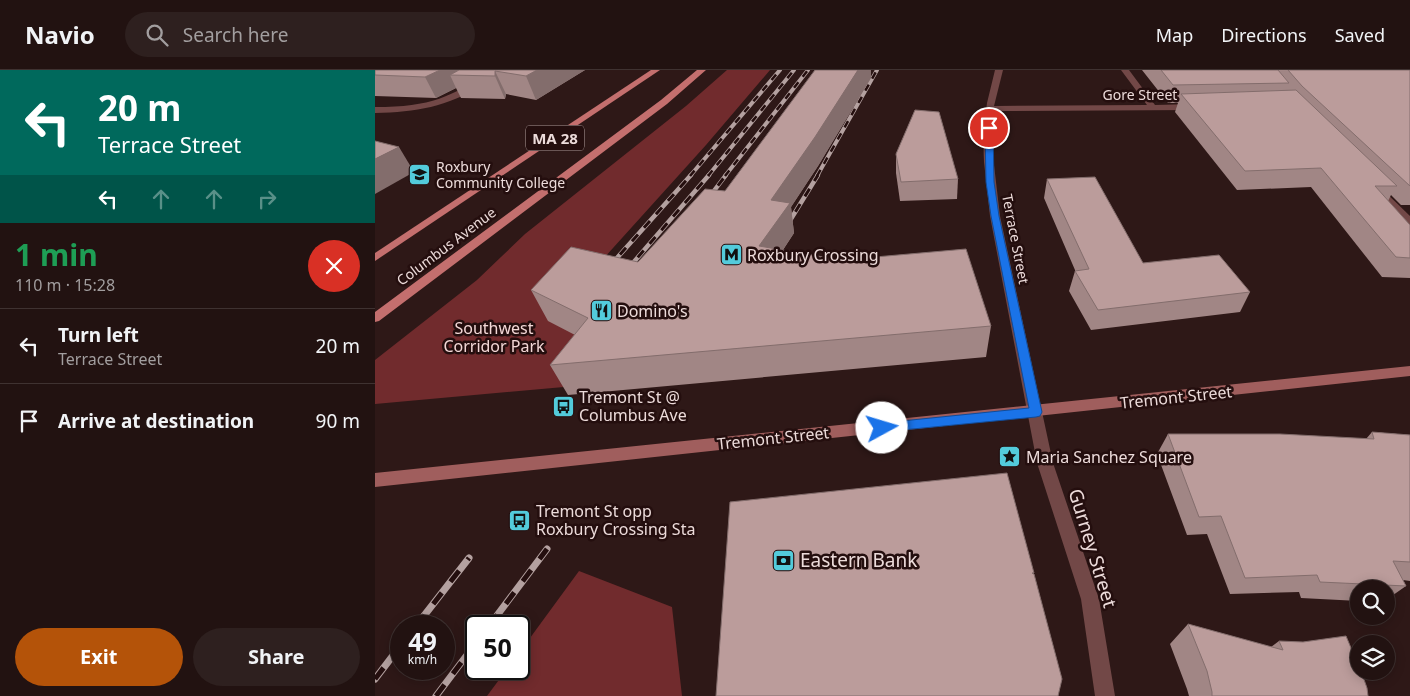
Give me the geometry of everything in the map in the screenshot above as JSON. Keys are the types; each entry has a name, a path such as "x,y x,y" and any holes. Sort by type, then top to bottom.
{"main road":[{"name":"Columbus Avenue","path":"375,258 656,70"},
{"name":"Columbus Avenue","path":"375,318 664,102 702,70"},
{"name":"Tremont Street","path":"375,480 688,446 1036,412 1410,371"}],"street":[{"path":"375,110 401,110 434,105 458,95 502,70"},
{"name":"Terrace Street","path":"999,70 990,109 990,182 995,216 1036,412"},
{"path":"1125,70 1153,108"},
{"name":"Gore Street","path":"990,109 1202,107"},
{"path":"1368,180 1410,222"},
{"name":"Gurney Street","path":"1036,412 1045,463 1090,599 1105,696"}],"green space":[{"name":"Southwest Corridor Park","path":"727,70 770,70 706,145 548,320 603,349 575,386 375,404 375,360 477,280 525,234 686,106"},
{"path":"579,571 672,607 682,696 487,696 499,680 530,680 530,638"}],"building":[{"path":"375,70 440,70 425,77 375,75"},
{"path":"459,70 537,70 526,76 495,71 495,76 450,75"},
{"name":"Roxbury Crossing","path":"815,70 858,70 815,137 771,200 790,203 759,246 841,260 966,249 991,326 550,365 588,318 531,290 571,247 638,262 705,189 725,191"},
{"path":"1161,70 1278,70 1289,83 1173,85"},
{"path":"1288,70 1410,70 1410,186 1302,86"},
{"path":"1296,90 1397,186 1375,186 1410,225 1410,258 1396,257 1321,168 1245,171 1181,94"},
{"path":"915,110 939,112 958,179 901,182 896,154"},
{"path":"375,141 399,147 375,159"},
{"path":"1095,177 1143,263 1219,255 1250,292 1098,310 1075,271 1089,269 1047,179"},
{"path":"1372,432 1410,435 1410,562 1393,561 1406,586 1395,585 1395,580 1350,580 1350,583 1320,582 1317,575 1245,578 1221,516 1199,517 1168,434 1280,434 1374,439"},
{"path":"1007,473 1034,573 1032,573 1034,574 1062,679 1058,696 716,696 730,502"},
{"path":"1188,624 1283,650 1279,641 1303,642 1346,636 1350,646 1350,680 1364,680 1368,696 1212,696 1207,671"}],"railway":[{"path":"690,176 780,70"},
{"path":"708,176 794,70"},
{"path":"725,176 808,70"},
{"path":"817,176 877,70"},
{"path":"608,268 691,175"},
{"path":"626,271 709,175"},
{"path":"707,200 726,175"},
{"path":"786,227 818,175"},
{"path":"497,615 547,549"},
{"path":"425,615 469,558"},
{"path":"436,696 465,658"},
{"path":"375,679 390,659"}],"place":[{"name":"Roxbury Community College","path":"420,174"},
{"name":"Roxbury Crossing","path":"731,255"},
{"name":"Domino's","path":"601,311"},
{"name":"Tremont St @ Columbus Ave","path":"563,406"},
{"name":"Maria Sanchez Square","path":"1010,457"},
{"name":"Tremont St opp Roxbury Crossing Sta","path":"520,520"},
{"name":"Eastern Bank","path":"784,560"}],"route":[{"path":"882,428 1036,412 995,216 990,182 989,128"}]}
